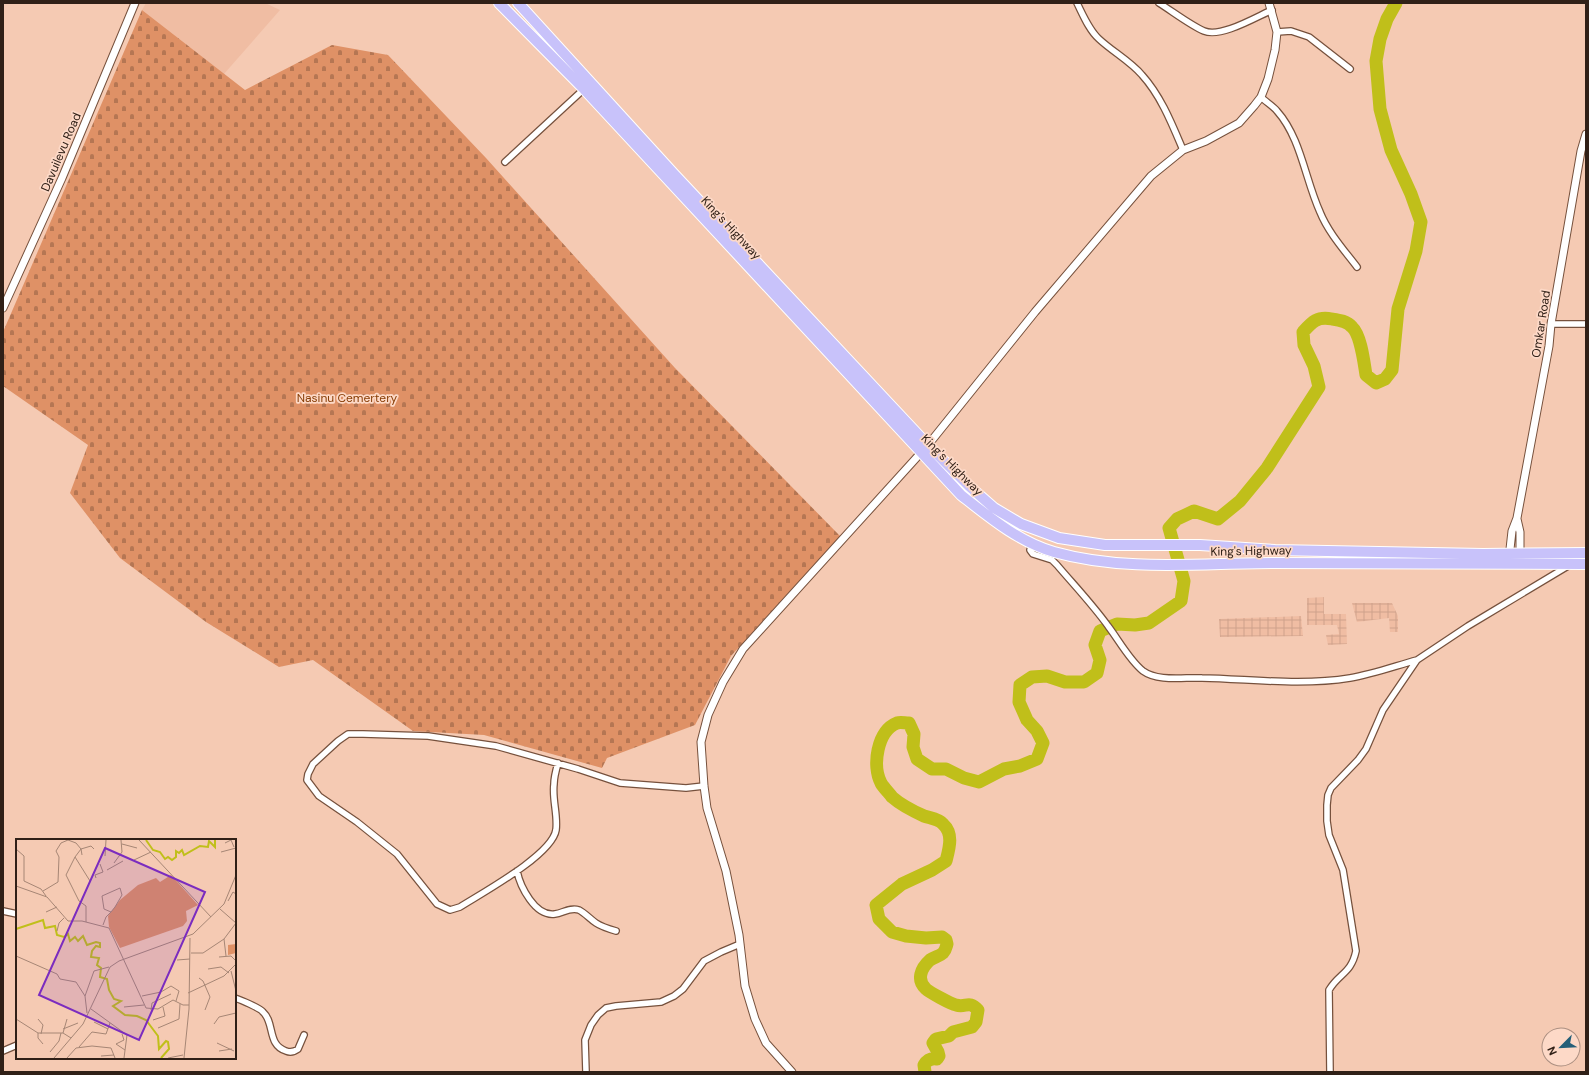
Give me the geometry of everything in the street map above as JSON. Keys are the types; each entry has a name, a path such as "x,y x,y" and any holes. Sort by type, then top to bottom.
{"highway":[{"name":"King's Highway","path":"499,3 584,89 925,449 994,508 1021,524 1059,538 1105,545 1200,545 1275,550 1483,554 1509,558"},
{"name":"King's Highway","path":"518,3 925,449 961,495 987,516 1032,543 1053,552 1101,562 1158,566 1520,558 1586,553"},
{"name":"King's Highway","path":"1520,558 1571,564 1586,564"}],"street":[{"name":"Davuilevu Road","path":"3,308 62,178 135,3"},
{"path":"1077,3 1086,21 1098,38 1142,75 1160,101 1183,150"},
{"path":"792,1072 766,1043 755,1019 745,986 740,944 726,871 707,808 701,742 708,715 723,682 743,649 925,449 1035,312 1151,176 1183,150 1206,141 1239,123 1261,97 1273,64 1277,32 1270,6 1236,26 1214,32 1205,31 1159,3"},
{"path":"1277,32 1291,31 1309,37 1350,69"},
{"path":"505,162 584,89"},
{"path":"1261,97 1277,110 1287,124 1295,139 1310,190 1320,214 1357,267"},
{"name":"Omkar Road","path":"1509,558 1512,531 1517,518 1549,346 1551,324 1581,152 1586,134"},
{"path":"1551,324 1586,324"},
{"name":"Omkar Road","path":"1517,518 1520,532 1520,558"},
{"path":"1032,543 1030,550 1033,554 1052,560 1107,625 1134,662 1144,671 1152,675 1169,678 1285,682 1324,681 1351,677 1417,660 1468,626 1571,564"},
{"path":"1330,1072 1329,990 1354,962 1356,951 1343,870 1329,835 1327,805 1328,795 1331,788 1358,760 1366,749 1383,710 1417,660"},
{"path":"558,763 554,784 556,831 545,849 517,871 460,907 450,910 437,904 397,854 357,822 319,796 307,780 313,764 348,734 428,736 496,746 558,763 620,782 686,788 704,786"},
{"path":"517,871 519,882 529,899 546,913 554,914 571,909 579,910 595,922 616,931"},
{"path":"3,911 16,914"},
{"path":"586,1072 585,1040 590,1025 606,1008 660,1002 674,996 683,989 704,961 740,944"},
{"path":"236,998 263,1012 267,1017 272,1038 278,1046 284,1050 293,1052 298,1050 304,1035"},
{"path":"3,1051 16,1045"}],"shaded area":[{"path":"146,3 265,3 280,10 224,74 142,10"},
{"path":"1324,597 1324,614 1346,614 1347,644 1328,645 1326,635 1339,634 1337,625 1307,625 1307,598"},
{"path":"1352,603 1392,603 1398,616 1398,632 1390,632 1389,618 1357,622"},
{"path":"1301,616 1303,636 1220,637 1219,619"}],"green space":[{"name":"Nasinu Cemertery","path":"142,10 245,90 332,45 388,55 486,158 675,368 840,536 731,656 695,725 607,758 602,768 484,735 413,731 313,660 279,667 206,622 120,558 70,493 88,445 3,386 3,332"}],"waterway":[{"path":"925,1072 925,1063 931,1059 937,1059 939,1056 933,1043 936,1039 949,1036 953,1032 972,1027 976,1022 978,1010 972,1005 959,1006 953,1004 928,991 921,982 920,978 922,970 930,960 944,952 947,944 946,940 942,937 926,938 906,936 892,932 879,919 876,905 902,884 932,870 946,861 950,842 949,832 941,822 924,816 903,805 892,797 882,785 878,776 877,768 878,750 881,741 890,727 897,723 909,723 914,734 913,747 917,759 932,769 946,769 964,778 979,782 1004,769 1020,766 1037,759 1043,743 1037,731 1027,720 1019,702 1020,685 1032,677 1047,676 1065,682 1084,682 1097,673 1100,660 1095,645 1100,631 1117,624 1135,625 1149,623 1181,601 1184,581 1169,528 1177,519 1194,511 1218,519 1240,501 1267,468 1319,387 1314,366 1304,345 1303,332 1306,328 1322,318 1335,319 1345,322 1352,327 1358,336 1366,375 1376,383 1385,379 1392,370 1398,309 1416,251 1421,222 1411,194 1391,150 1380,109 1376,61 1380,39 1387,19 1396,3"}]}
